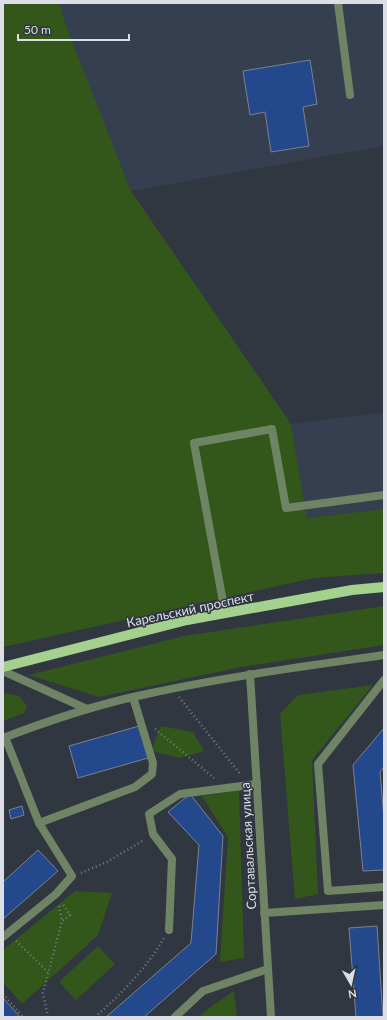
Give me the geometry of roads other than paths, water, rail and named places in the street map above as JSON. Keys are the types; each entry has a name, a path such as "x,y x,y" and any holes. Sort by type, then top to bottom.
{"main road":[{"name":"Карельский проспект","path":"3,667 187,620 352,590 384,587"}],"street":[{"path":"338,3 350,95"},
{"path":"224,613 194,443 272,429 286,508 384,496"},
{"path":"3,937 56,894 72,876 39,823 4,737 87,709 133,697 250,674 384,655"},
{"path":"3,671 87,709"},
{"name":"Сортавальская улица","path":"250,674 253,784 271,1017"},
{"path":"384,680 318,764 328,891 384,887"},
{"path":"39,823 135,787 152,774 153,763 133,697"},
{"path":"169,930 172,859 153,834 149,814 180,794 253,784"},
{"path":"264,913 384,905"},
{"path":"175,1017 203,991 268,969"}]}
